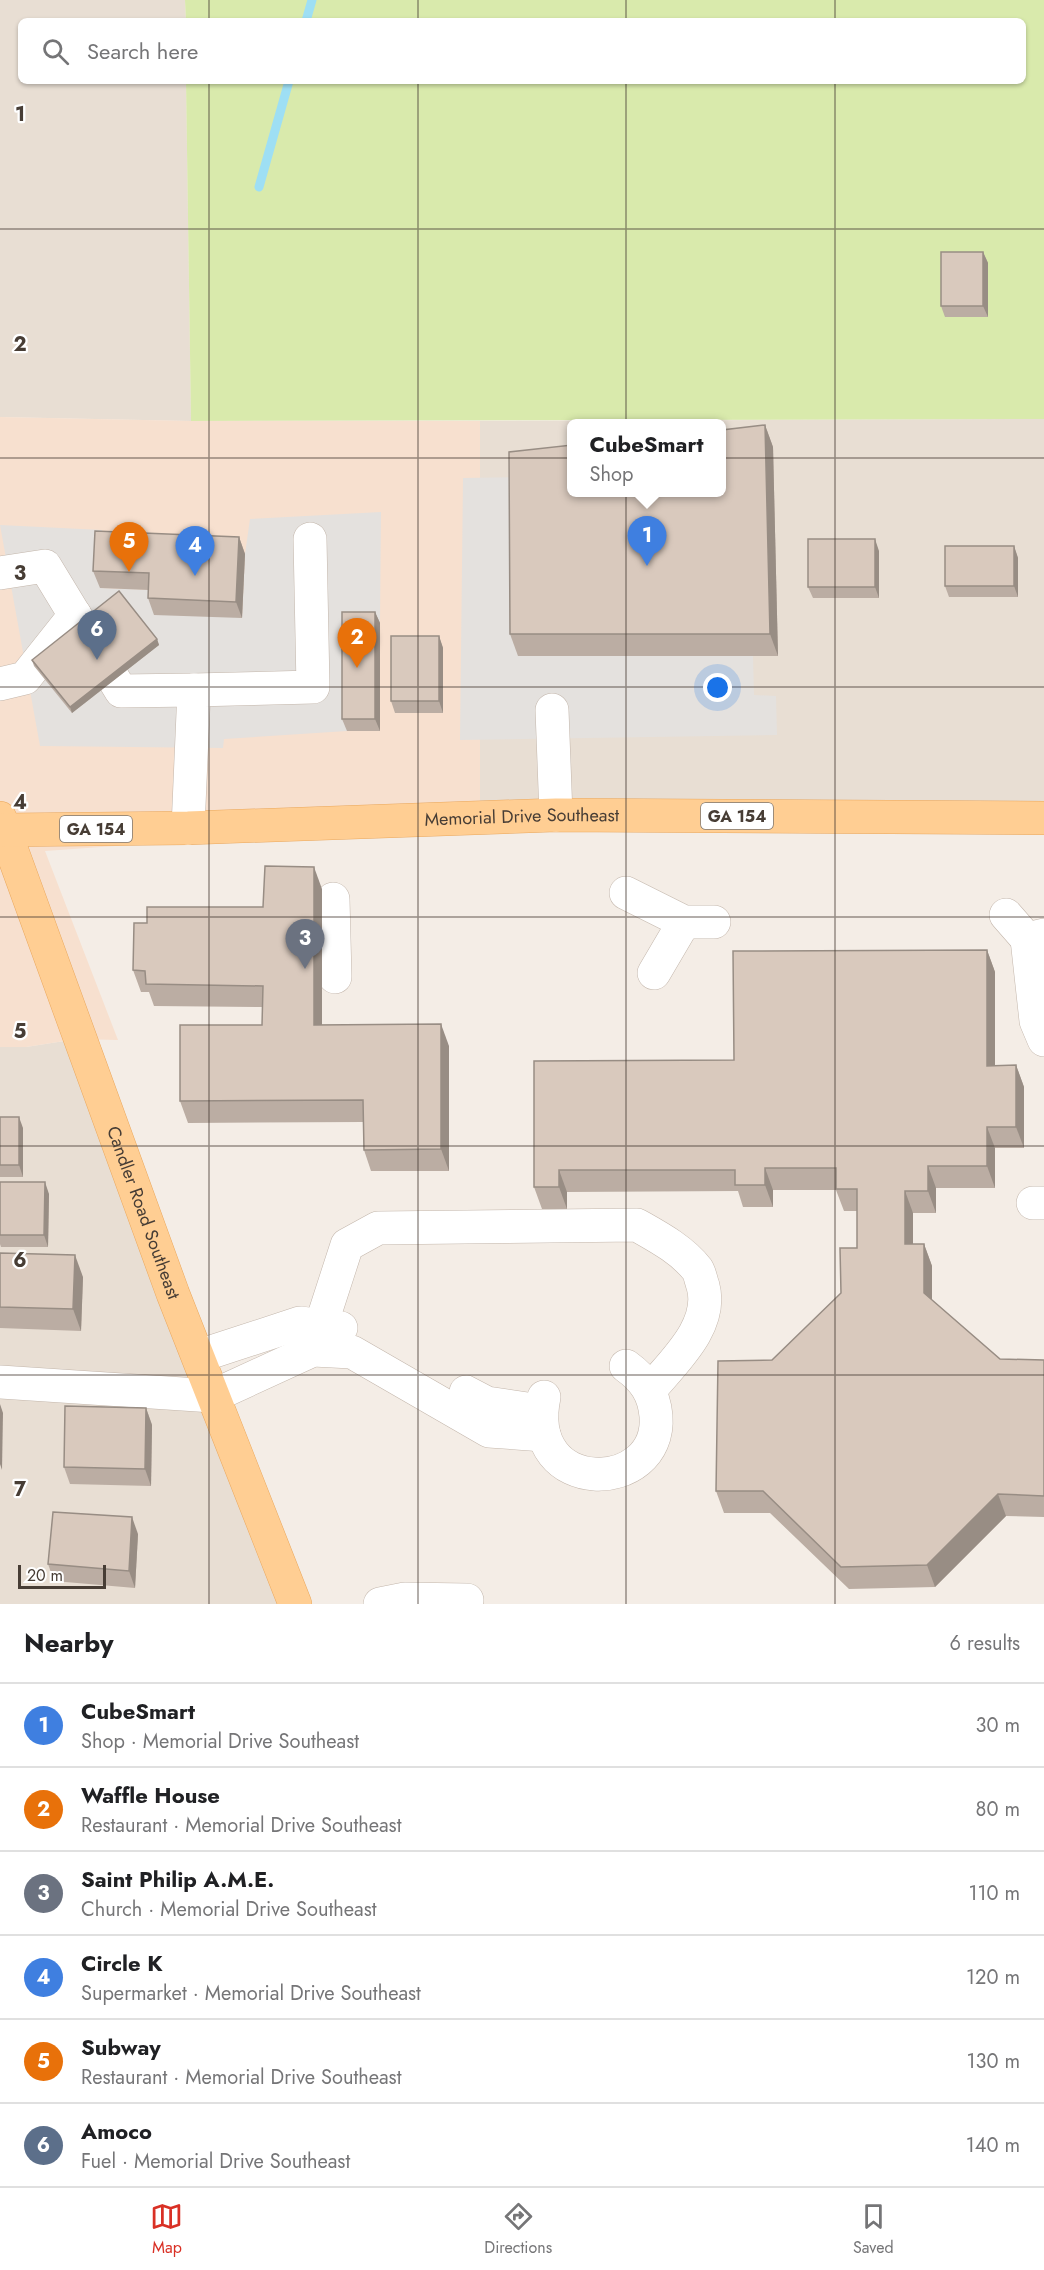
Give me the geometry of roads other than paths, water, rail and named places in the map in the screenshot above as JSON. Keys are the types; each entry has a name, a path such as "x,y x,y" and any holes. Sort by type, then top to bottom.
{"main road":[{"name":"Memorial Drive Southeast","path":"1,826 188,828 556,814 1044,818"},
{"name":"Candler Road Southeast","path":"1,826 173,1294 295,1604"}],"lane":[{"path":"0,573 45,566 121,691 313,687 310,539"},
{"path":"0,684 25,678 75,615"},
{"path":"188,828 194,690"},
{"path":"552,710 556,814"},
{"path":"626,893 699,922 654,973"},
{"path":"333,898 335,977"},
{"path":"1006,915 1036,937 1036,1021 1044,1040"},
{"path":"317,1338 347,1245 378,1227 637,1225 666,1241 698,1270 705,1295 702,1320 685,1349 650,1390"},
{"path":"199,1356 300,1323 317,1338 352,1352 489,1431 543,1415"},
{"path":"0,1382 213,1396 317,1338 344,1328 419,1367"},
{"path":"543,1415 548,1445 558,1459 571,1469 586,1474 603,1475 619,1472 634,1464 645,1452 653,1437 657,1421 650,1390 640,1376 626,1366"},
{"path":"466,1392 487,1403 534,1410 543,1415"},
{"path":"380,1604 405,1599 467,1600"}],"waterway":[{"path":"307,18 312,0"},
{"path":"259,187 288,84"}],"place":[{"name":"CubeSmart","path":"647,566"},
{"name":"Subway","path":"129,572"},
{"name":"Circle K","path":"195,576"},
{"name":"Amoco","path":"97,660"},
{"name":"Waffle House","path":"357,668"},
{"name":"Saint Philip A.M.E.","path":"305,969"}]}
